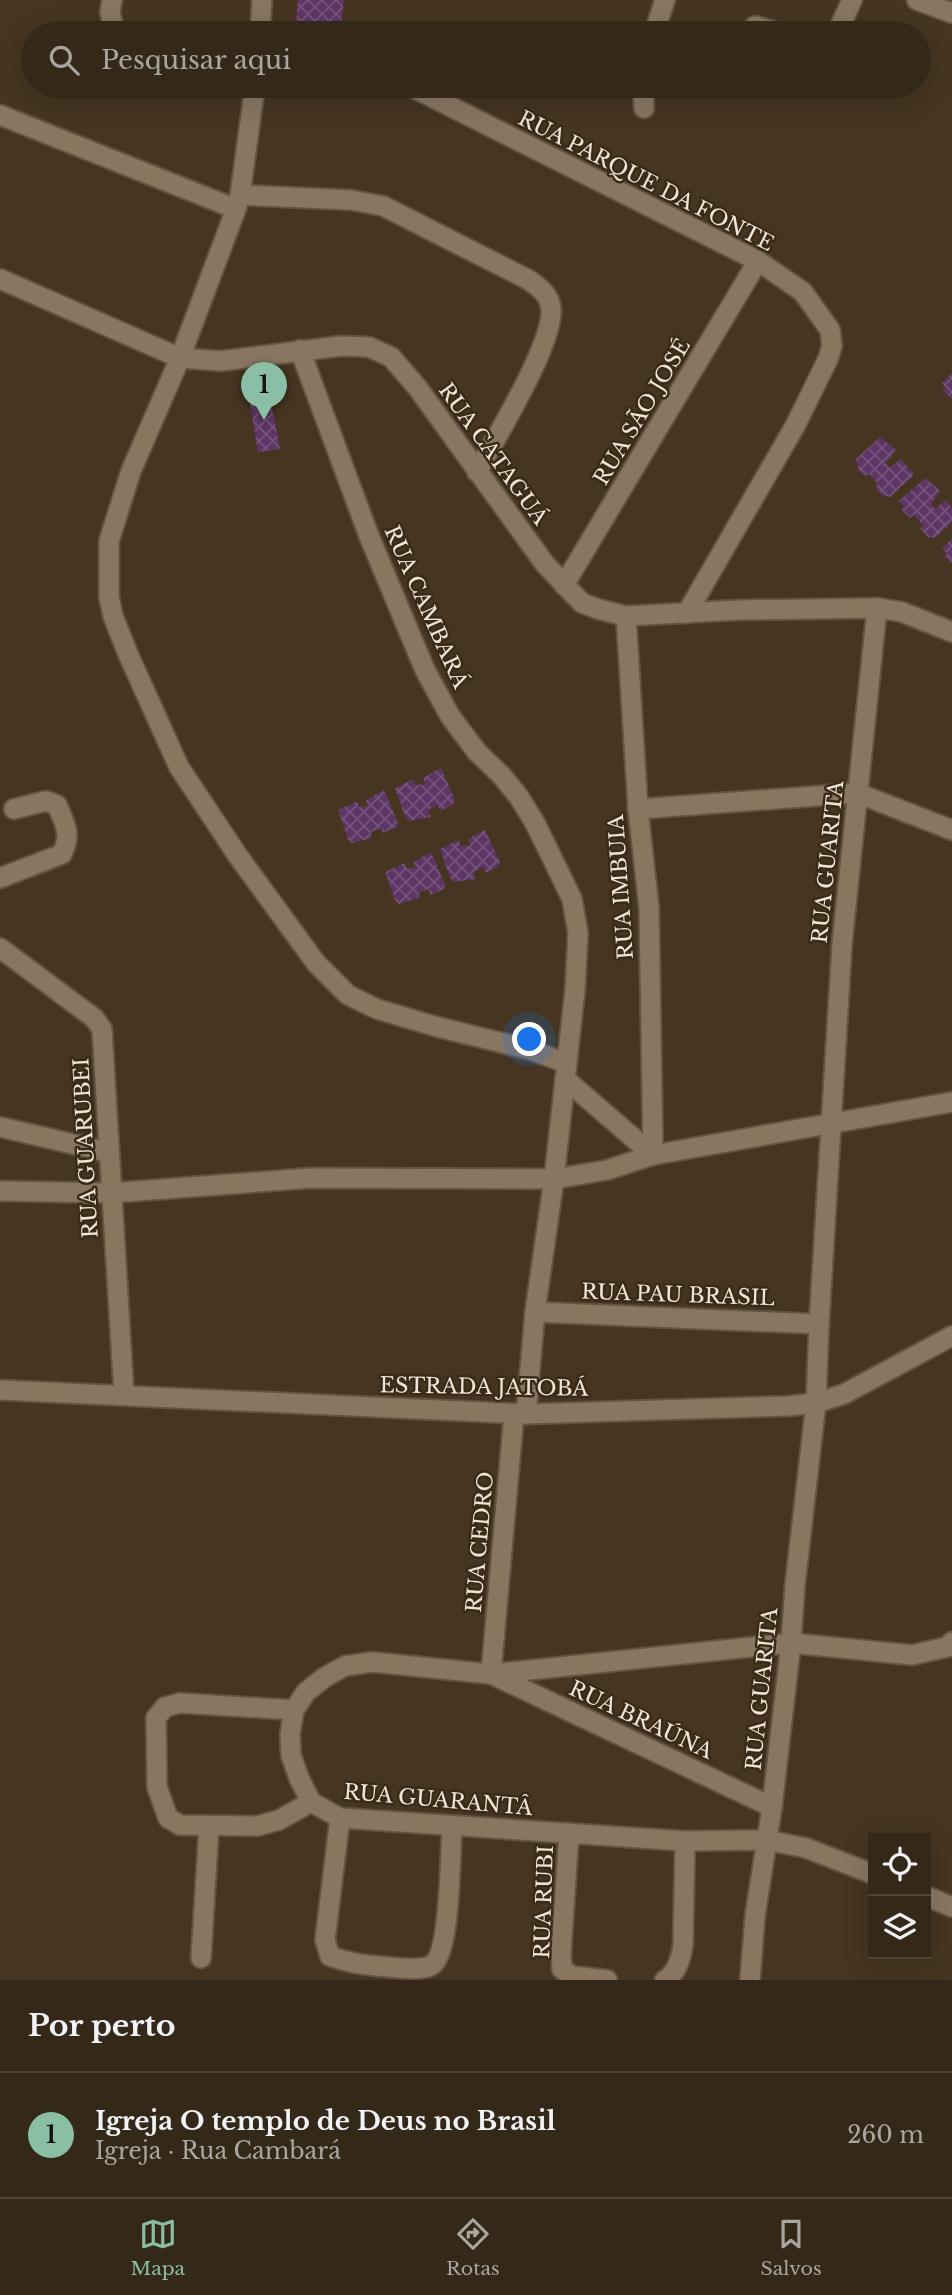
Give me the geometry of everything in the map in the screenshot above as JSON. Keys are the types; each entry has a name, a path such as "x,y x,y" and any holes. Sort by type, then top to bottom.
{"street":[{"path":"112,0 112,21"},
{"path":"261,21 262,0"},
{"path":"658,21 665,0"},
{"path":"842,21 852,0"},
{"path":"917,0 952,13"},
{"path":"253,98 238,202 180,358 131,471 109,541 107,571 113,616 180,767 238,856 316,962 348,995 377,1009 531,1050 566,1071 653,1155"},
{"name":"RUA PARQUE DA FONTE","path":"434,98 758,261 803,292 830,330 832,346 828,359 795,426 687,613"},
{"path":"644,98 644,108"},
{"path":"0,115 238,202 351,200 383,206 529,280 546,293 551,307 551,323 532,370 477,472"},
{"name":"RUA SÃO JOSÉ","path":"564,585 758,261"},
{"name":"RUA CATAGUÁ","path":"0,279 180,358 221,360 341,346 369,347 391,356 417,387 524,537 582,603 626,616 877,608 902,612 952,632"},
{"name":"RUA CAMBARÁ","path":"300,351 369,536 425,670 450,716 477,752 519,797 535,822 572,900 578,933 578,956 554,1179"},
{"name":"RUA GUARITA","path":"750,1980 755,1916 772,1807 791,1643 816,1403 842,944 877,608"},
{"name":"RUA IMBUIA","path":"626,616 638,809 649,908 653,1155"},
{"path":"638,809 857,793 952,830"},
{"path":"0,878 62,854 67,844 69,834 57,805 46,801 14,809"},
{"name":"RUA GUARUBEI","path":"0,948 94,1017 102,1029 107,1152 124,1395"},
{"path":"0,1191 110,1193 311,1178 554,1179 607,1170 653,1155 952,1102"},
{"path":"0,1128 107,1152"},
{"name":"RUA CEDRO","path":"491,1674 520,1414 554,1179"},
{"name":"RUA PAU BRASIL","path":"536,1312 819,1324"},
{"name":"ESTRADA JATOBÁ","path":"0,1390 520,1414 789,1406 816,1403 844,1394 952,1336"},
{"path":"312,1802 279,1820 257,1826 180,1825 168,1818 156,1787 156,1718 165,1707 180,1703 294,1710 306,1692 324,1677 345,1666 372,1662 491,1674 791,1643 912,1655 947,1647 952,1642"},
{"name":"RUA BRAÚNA","path":"491,1674 772,1807"},
{"name":"RUA GUARANTÂ","path":"294,1710 290,1734 292,1755 299,1778 312,1802 340,1818 685,1841 766,1840 806,1848 868,1872"},
{"path":"340,1818 325,1940 330,1956 349,1963 393,1967 429,1967 439,1958 445,1938 452,1827"},
{"path":"201,1958 209,1826"},
{"name":"RUA RUBI","path":"569,1833 562,1969 572,1976 607,1980"},
{"path":"668,1978 680,1961 684,1945 685,1841"},
{"path":"931,1898 952,1908"}],"building":[{"path":"298,0 344,0 341,21 296,21"},
{"path":"952,373 952,399 943,391 946,389 942,383"},
{"path":"268,387 280,449 258,452 248,391"},
{"path":"880,437 896,450 886,463 890,468 901,459 914,475 890,497 883,496 875,487 878,484 869,474 865,477 857,468 859,466 855,460"},
{"path":"925,478 940,491 931,504 935,509 946,500 952,508 952,522 935,538 928,537 920,528 923,525 914,515 910,518 901,509 904,507 899,501"},
{"path":"952,539 952,563 944,556 947,554 942,548"},
{"path":"441,768 455,800 453,805 440,811 438,805 428,810 431,817 409,821 395,788 414,779 415,785 425,784 423,778"},
{"path":"384,790 398,823 397,827 383,833 381,828 371,832 372,838 352,843 348,839 338,810 358,801 358,807 368,806 366,800"},
{"path":"485,830 500,862 498,867 485,873 483,867 473,872 476,879 454,882 450,878 440,849 459,840 460,846 470,846 468,839"},
{"path":"431,852 445,884 444,889 431,895 428,889 419,893 419,898 399,904 385,872 405,863 406,868 415,868 414,862"}],"place":[{"name":"Igreja O templo de Deus no Brasil","path":"264,420"}]}
